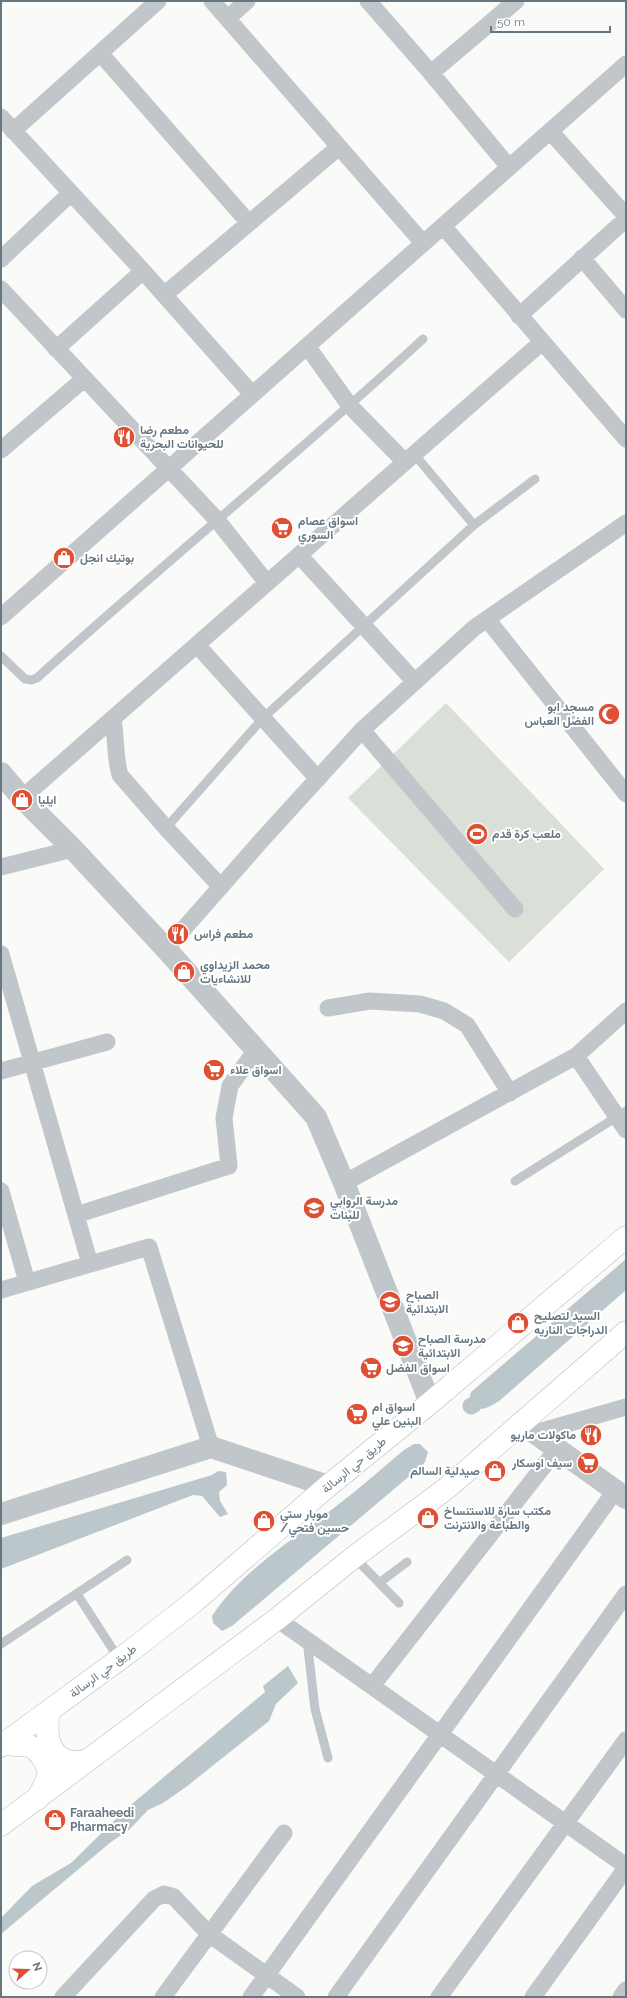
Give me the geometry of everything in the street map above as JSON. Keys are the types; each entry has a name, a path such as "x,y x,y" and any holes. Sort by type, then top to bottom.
{"main road":[{"name":"طريق حي الرسالة","path":"2,1745 196,1600 328,1486 430,1403 626,1237"},
{"path":"1,1825 37,1800 88,1760 277,1619 354,1557 528,1428 626,1332"},
{"path":"48,1712 48,1736 51,1746 57,1755 66,1761 76,1763 88,1760"},
{"path":"2,1745 30,1747 38,1752 46,1762 49,1772 46,1783 37,1800"}],"street":[{"path":"14,131 158,1"},
{"path":"212,1 423,244"},
{"path":"228,18 247,1"},
{"path":"368,1 431,73 509,167"},
{"path":"431,73 513,2"},
{"path":"100,53 249,223"},
{"path":"1,616 626,64"},
{"path":"1,117 72,193 252,394"},
{"path":"550,131 626,216"},
{"path":"164,295 339,147"},
{"path":"1,259 72,193"},
{"path":"519,316 626,219"},
{"path":"443,226 626,439"},
{"path":"582,258 626,310"},
{"path":"56,349 143,272"},
{"path":"1,289 217,520 267,583"},
{"path":"22,798 542,342"},
{"path":"307,346 350,406 409,458"},
{"path":"1,450 84,379"},
{"path":"166,949 362,730 474,628 626,523"},
{"path":"299,555 416,682"},
{"path":"487,619 626,794"},
{"path":"197,645 318,779"},
{"path":"113,718 117,750 117,764 120,775 166,828 221,887"},
{"path":"362,730 515,909"},
{"path":"2,776 73,849 166,949 316,1117 344,1183 430,1403"},
{"path":"1,867 73,849"},
{"path":"1,954 90,1264"},
{"path":"328,1008 370,1001 420,1004 444,1011 467,1025 510,1093"},
{"path":"344,1183 576,1056 626,1011"},
{"path":"1,1071 107,1042"},
{"path":"76,1215 229,1166 224,1118 230,1086 256,1050"},
{"path":"576,1056 623,1120"},
{"path":"1,1191 27,1282"},
{"path":"1,1290 149,1247 211,1447"},
{"path":"528,1428 626,1407"},
{"path":"251,1997 440,1734 621,1495 528,1428"},
{"path":"1,1514 211,1447 328,1486"},
{"path":"372,1686 557,1450"},
{"path":"336,1997 626,1594"},
{"path":"277,1619 626,1867 533,1997"},
{"path":"440,1997 626,1740"},
{"path":"163,1997 284,1833"},
{"path":"63,1997 154,1899 164,1894 174,1897 209,1934 298,1997"},
{"path":"621,1997 626,1990"}],"lane":[{"path":"1,656 25,679 31,680 37,678 109,613 350,406 423,339"},
{"path":"409,458 474,524"},
{"path":"166,828 263,718 363,624 474,524 535,479"},
{"path":"515,1181 623,1120"},
{"path":"354,1557 399,1603"},
{"path":"1,1644 127,1560"},
{"path":"380,1583 407,1562"},
{"path":"77,1594 119,1659"},
{"path":"307,1640 315,1709 328,1758"}],"shaded area":[{"name":"ملعب كرة قدم","path":"446,703 604,869 509,962 348,798"},
{"path":"626,1259 626,1290 499,1401 482,1409 476,1406 470,1396 471,1392"},
{"path":"414,1444 420,1444 428,1452 425,1462 419,1468 232,1626 222,1631 213,1623 212,1616 224,1599 253,1570 344,1500 404,1450"},
{"path":"218,1471 226,1472 227,1485 219,1492 220,1501 228,1514 220,1517 202,1496 193,1495 1,1569 1,1538 212,1475"},
{"path":"288,1666 298,1683 276,1704 269,1721 186,1787 163,1803 148,1810 129,1830 111,1842 1,1934 1,1918 32,1886 71,1863 126,1809 265,1692 263,1686"}],"place":[{"name":"مطعم رضا للحيوانات البحرية","path":"124,437"},
{"name":"اسواق عصام السوري","path":"282,528"},
{"name":"بوتيك انجل","path":"64,558"},
{"name":"مسجد ابو الفضل العباس","path":"609,714"},
{"name":"ايليا","path":"22,800"},
{"name":"ملعب كرة قدم","path":"477,834"},
{"name":"مطعم فراس","path":"178,934"},
{"name":"محمد الزيداوي للانشاءيات","path":"184,972"},
{"name":"اسواق علاء","path":"214,1070"},
{"name":"مدرسة الروابي للبنات","path":"314,1208"},
{"name":"الصباح الابتدائية","path":"390,1302"},
{"name":"السيد لتصليح الدراجات الناريه","path":"518,1323"},
{"name":"مدرسة الصباح الابتدائية","path":"403,1346"},
{"name":"اسواق الفضل","path":"371,1368"},
{"name":"اسواق ام البنين علي","path":"357,1414"},
{"name":"ماكولات ماريو","path":"591,1435"},
{"name":"سيف اوسكار","path":"588,1463"},
{"name":"صيدلية السالم","path":"495,1471"},
{"name":"مكتب سارة للاستنساخ والطباعة والانترنت","path":"428,1518"},
{"name":"موبار ستي /حسين فتحي","path":"264,1521"},
{"name":"Faraaheedi Pharmacy","path":"55,1820"}]}
